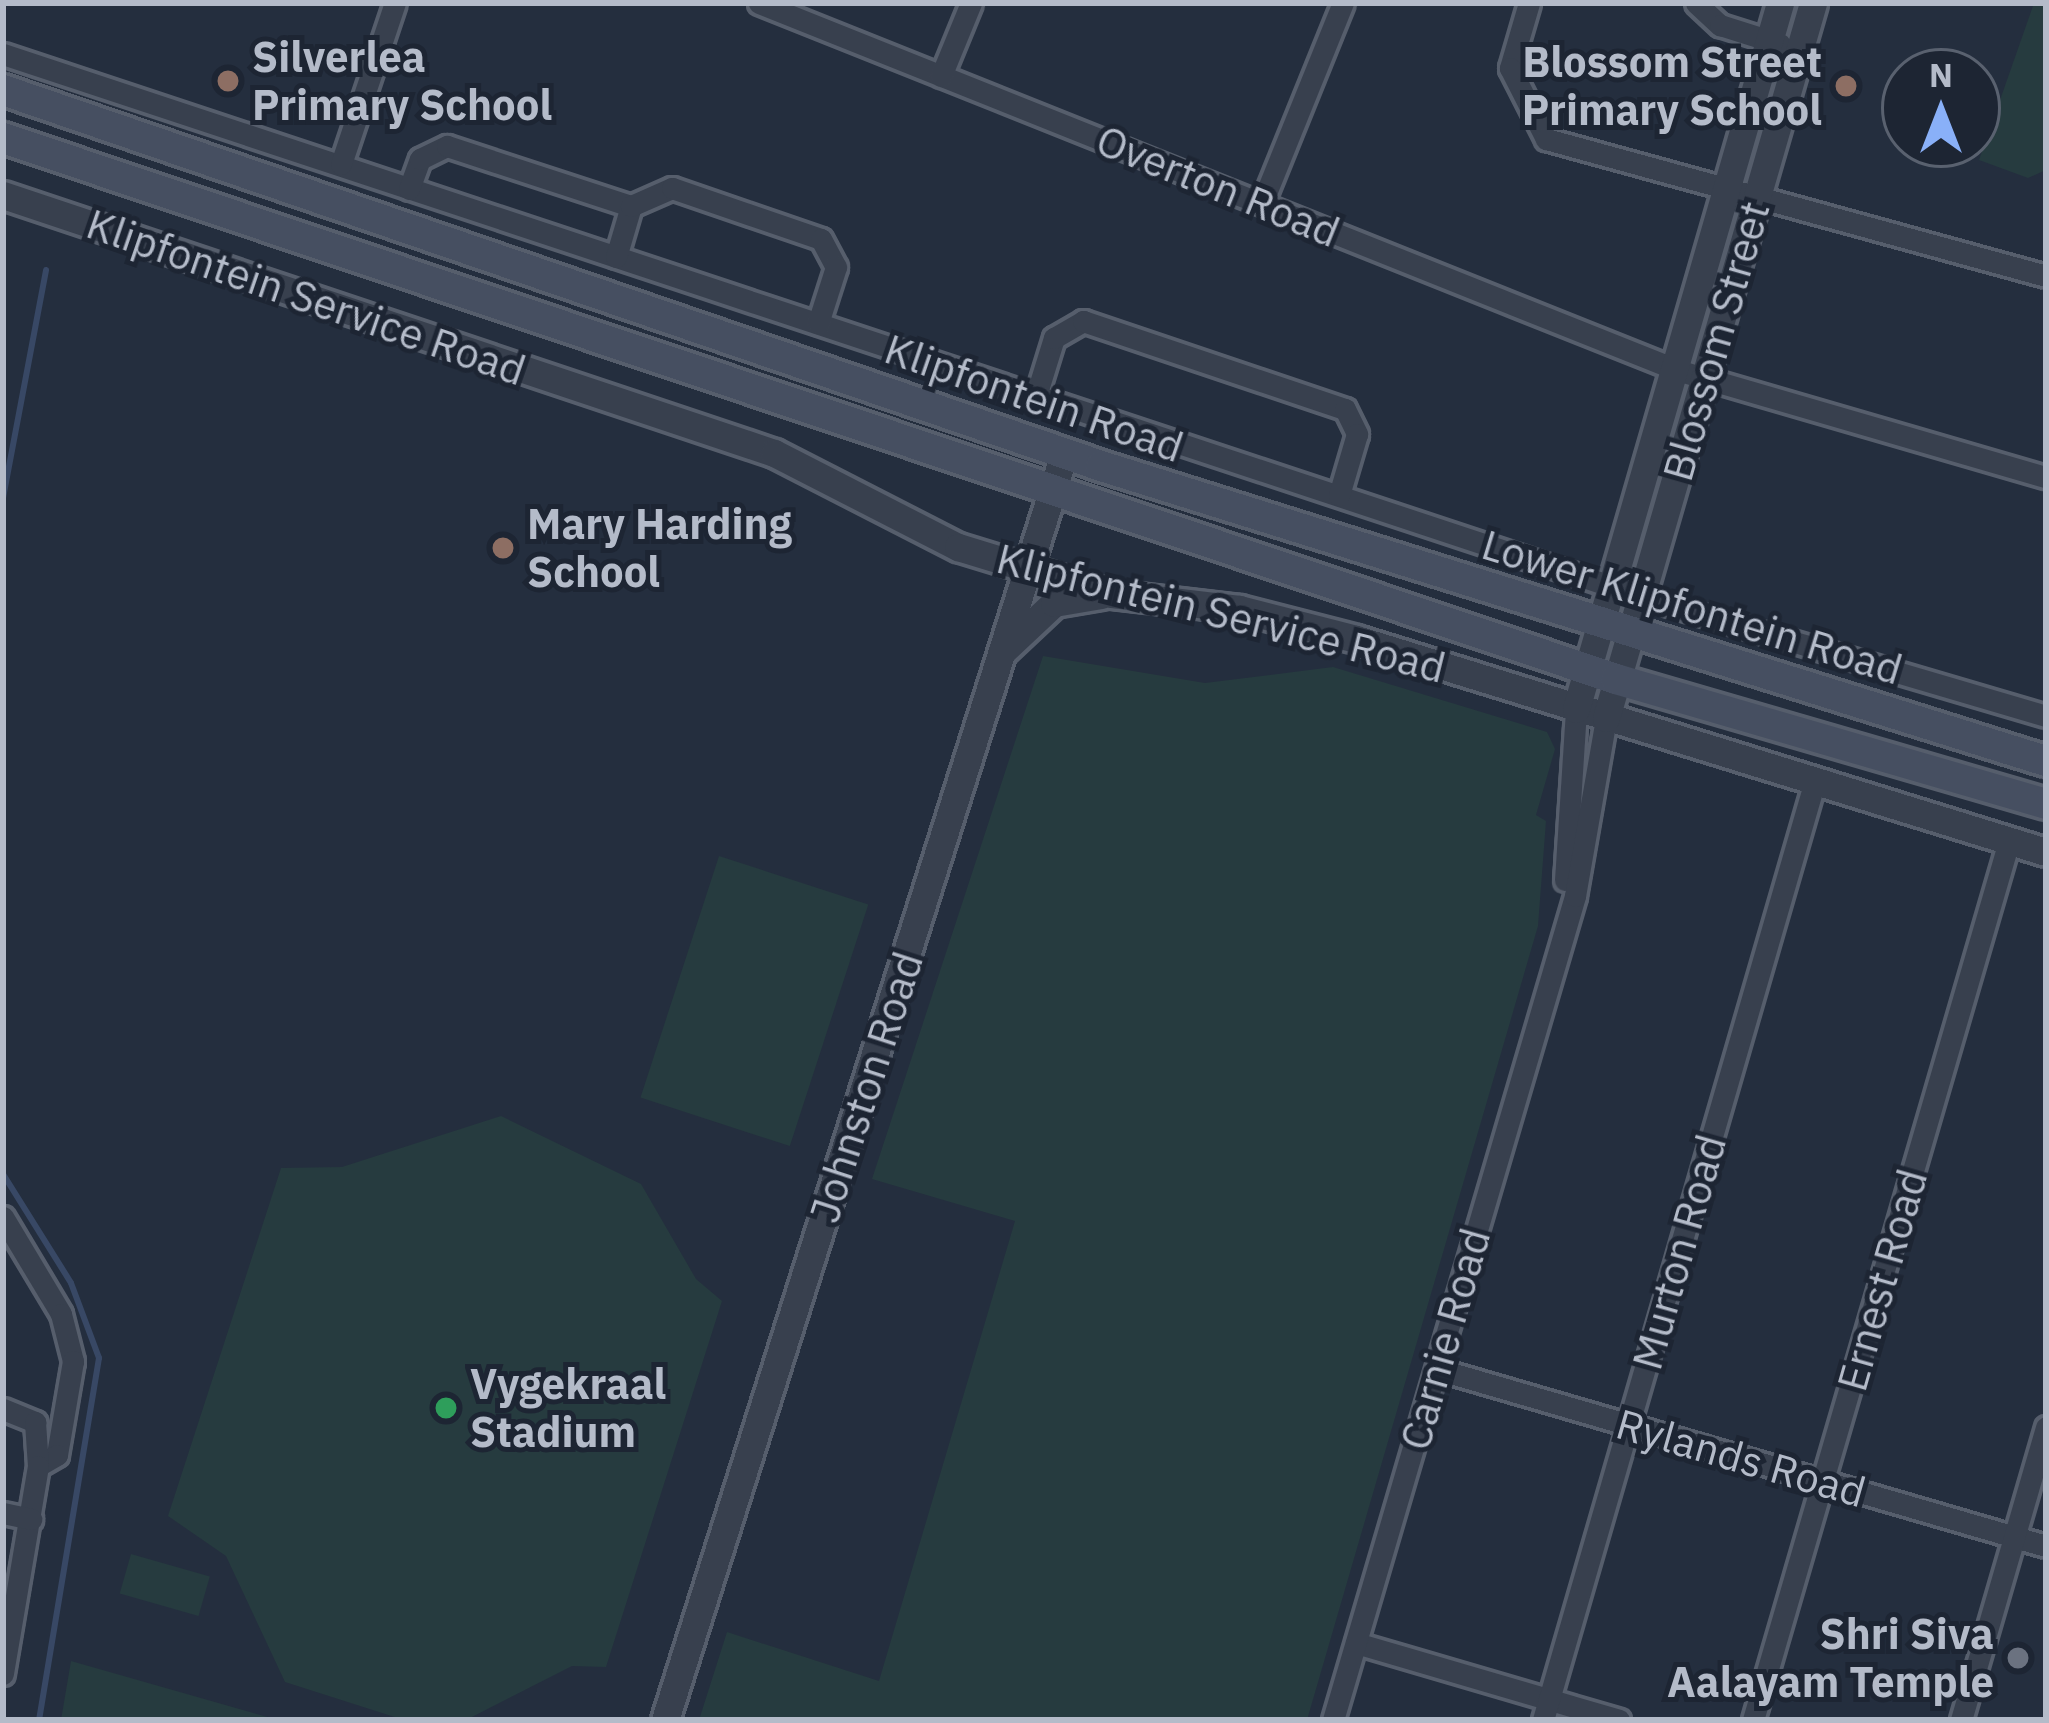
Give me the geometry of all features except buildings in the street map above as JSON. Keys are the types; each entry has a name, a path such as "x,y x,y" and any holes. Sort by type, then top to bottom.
{"main road":[{"name":"Klipfontein Road","path":"3,90 1064,454 1615,633 2046,761"},
{"name":"Klipfontein Road","path":"3,138 1602,674 2046,804"}],"street":[{"path":"341,164 394,3"},
{"name":"Overton Road","path":"759,3 1677,370 2046,477"},
{"path":"941,76 971,3"},
{"path":"1262,203 1343,3"},
{"path":"1529,3 1510,68 1546,139 2046,276"},
{"path":"1696,3 1720,25 1798,49"},
{"name":"Blossom Street","path":"1602,674 1615,633 1642,594 1706,379 1780,3"},
{"name":"Blossom Street","path":"1615,633 1614,585 1677,370 1813,3"},
{"name":"Lower Klipfontein Road","path":"3,54 1614,585 2046,716"},
{"path":"409,188 420,159 447,146 631,206 672,188 821,239 836,267 818,323"},
{"name":"Klipfontein Service Road","path":"3,195 790,459 924,533 1026,569 1112,594 1239,609 2046,852"},
{"path":"616,257 631,206"},
{"path":"1036,396 1054,338 1083,321 1345,410 1357,434 1339,495"},
{"name":"Johnston Road","path":"665,1720 1064,454"},
{"path":"999,656 1054,603 1112,594"},
{"name":"Carnie Road","path":"1553,958 1576,709 1602,674"},
{"name":"Carnie Road","path":"1333,1720 1553,958 1606,718 1602,674"},
{"name":"Murton Road","path":"1546,1709 1814,784"},
{"name":"Ernest Road","path":"1754,1720 2009,841"},
{"path":"3,1217 71,1347 63,1435 38,1466"},
{"name":"Rylands Road","path":"1437,1370 2046,1546"},
{"path":"3,1409 35,1422 38,1466 32,1519 7,1625 3,1674"},
{"path":"1961,1720 2046,1427"},
{"path":"3,1513 32,1519"},
{"path":"1356,1643 1546,1709 1619,1720"}],"green space":[{"path":"2034,3 2046,3 2046,170 2028,178 2001,168 2001,97"},
{"path":"1043,656 1205,683 1333,667 1547,732 1555,749 1536,815 1546,821 1538,926 1307,1720 699,1720 727,1632 879,1681 1015,1221 872,1179"},
{"path":"719,856 868,905 790,1146 641,1098"},
{"name":"Vygekraal Stadium","path":"501,1116 641,1184 696,1279 722,1301 606,1667 572,1666 466,1720 404,1720 285,1682 226,1556 168,1516 281,1168 342,1167"},
{"path":"131,1554 210,1577 199,1616 120,1593"},
{"path":"71,1661 278,1720 61,1720"}],"waterway":[{"path":"3,498 46,270"},
{"path":"3,1174 71,1283 99,1358 39,1720"}],"place":[{"name":"Silverlea Primary School","path":"228,81"},
{"name":"Blossom Street Primary School","path":"1846,86"},
{"name":"Mary Harding School","path":"503,548"},
{"name":"Vygekraal Stadium","path":"446,1408"},
{"name":"Shri Siva Aalayam Temple","path":"2018,1658"}]}
